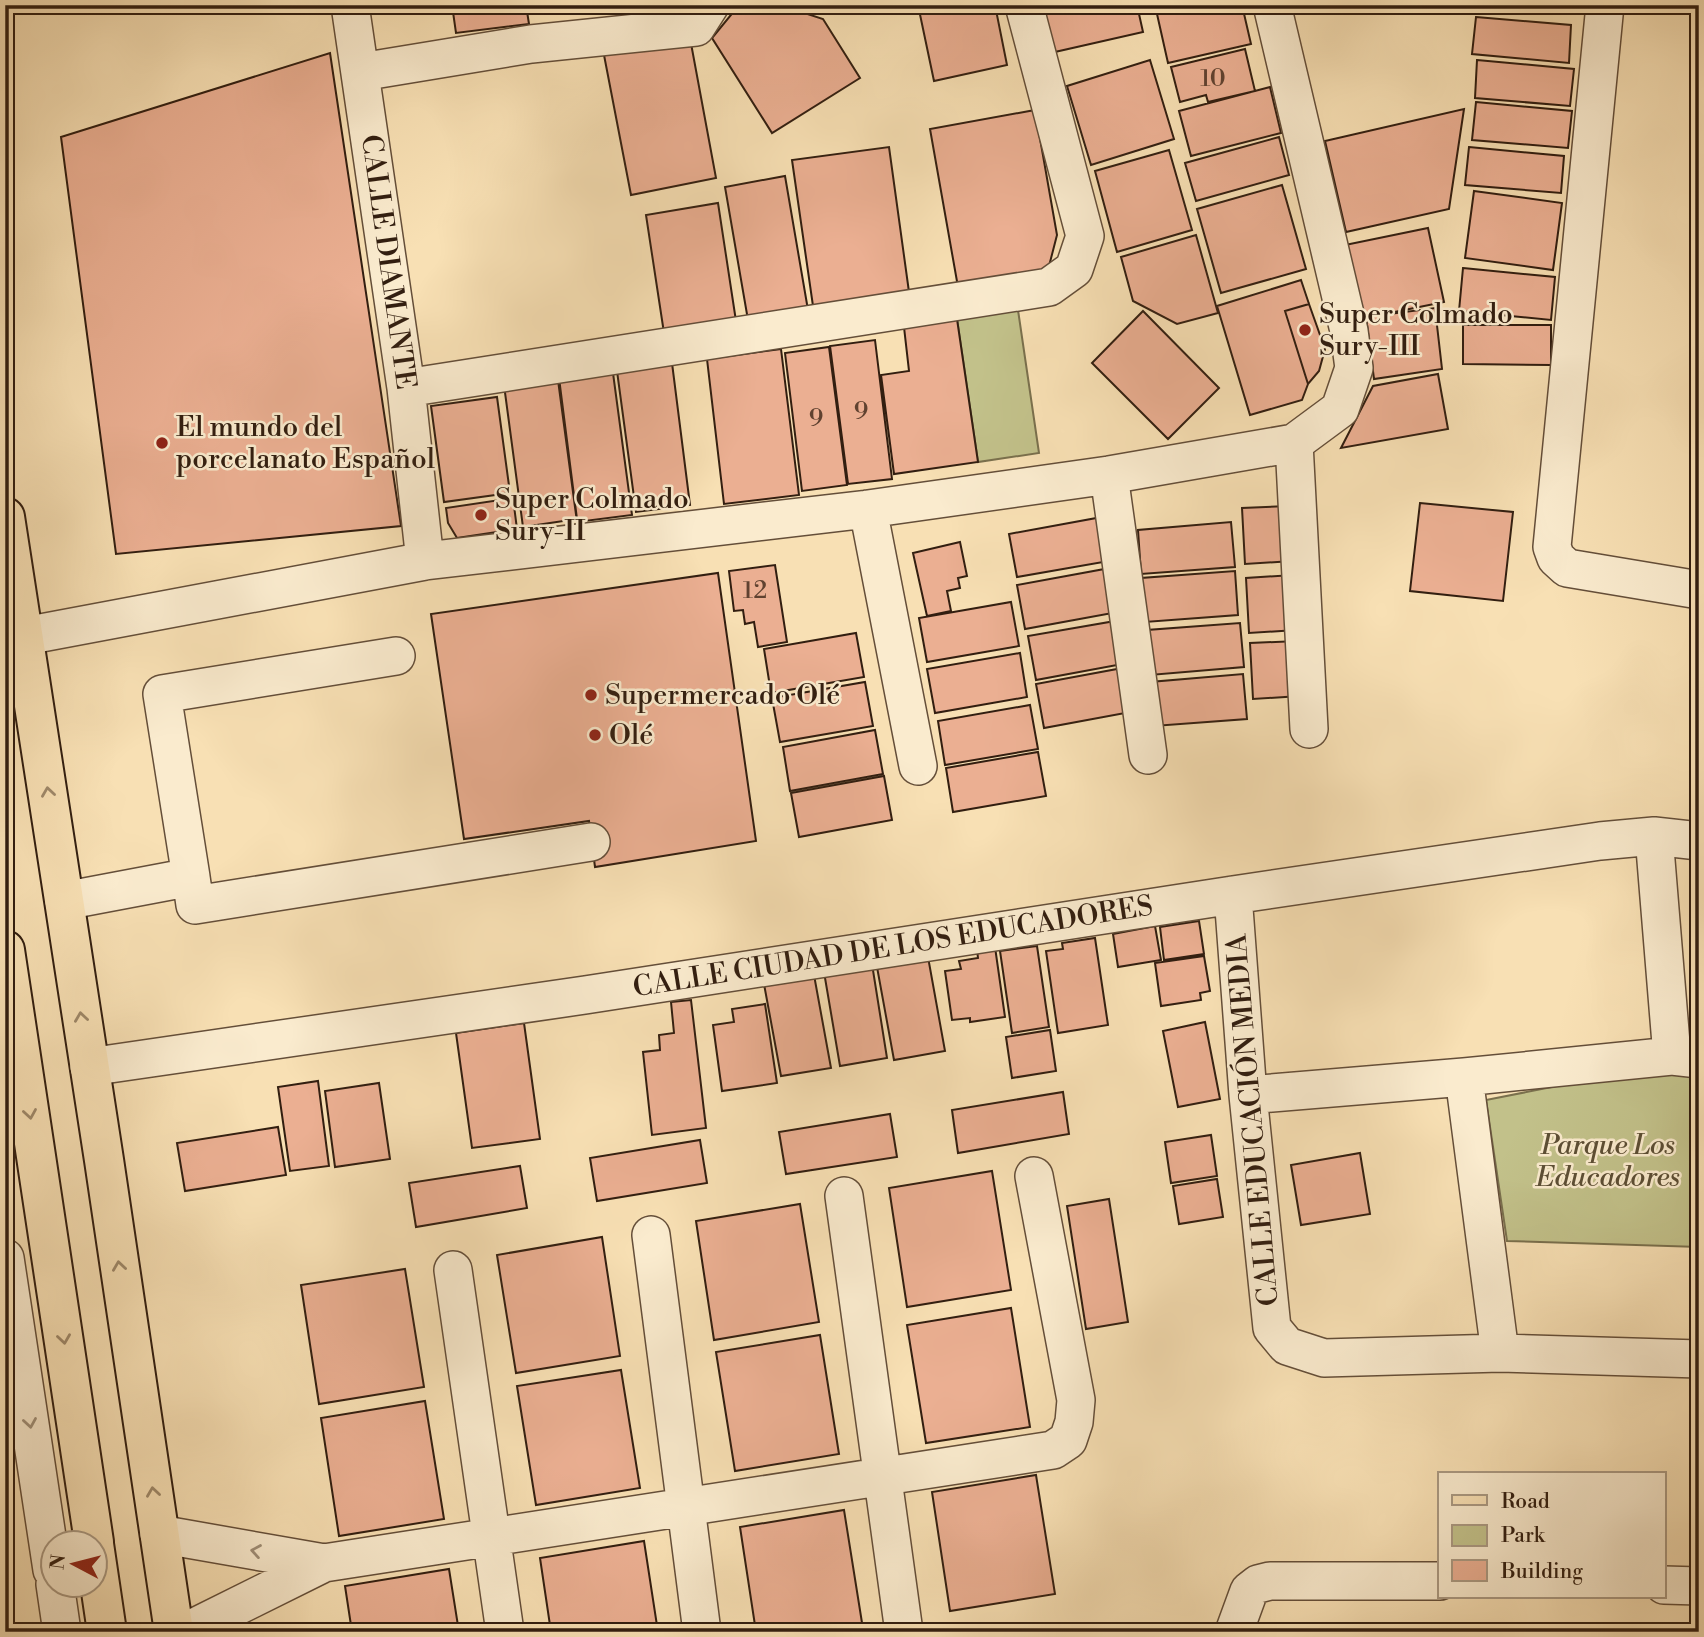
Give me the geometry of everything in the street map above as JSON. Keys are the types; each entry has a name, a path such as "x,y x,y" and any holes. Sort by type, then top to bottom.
{"main road":[{"path":"5,517 106,1172 173,1632"},
{"path":"5,950 92,1528"},
{"path":"102,1598 107,1632"}],"street":[{"name":"CALLE DIAMANTE","path":"350,5 405,388 425,561"},
{"path":"361,72 531,44 696,27 710,5"},
{"path":"405,388 1049,287 1074,269 1085,236 1024,5"},
{"path":"24,636 425,561 868,509 1109,475 1294,443 1340,409 1353,368 1349,331 1272,5"},
{"path":"1605,5 1552,547 1556,558 1567,568 1699,590"},
{"path":"1294,443 1309,729"},
{"path":"1109,475 1148,755"},
{"path":"868,509 918,766"},
{"path":"396,656 162,694 195,905 592,842"},
{"path":"1248,1095 1685,1057 1654,836"},
{"name":"CALLE CIUDAD DE LOS EDUCADORES","path":"89,1067 1600,841 1654,836 1699,841"},
{"path":"64,901 191,877"},
{"name":"CALLE EDUCACIÓN MEDIA","path":"1233,895 1248,1095 1272,1328 1287,1346 1324,1358 1500,1353 1699,1359"},
{"path":"1464,1077 1500,1353"},
{"path":"185,1632 324,1563 1053,1450 1068,1440 1074,1422 1076,1401 1034,1176"},
{"path":"844,1196 904,1632"},
{"path":"651,1235 702,1632"},
{"path":"453,1270 505,1632"},
{"path":"6,1272 46,1528"},
{"path":"159,1534 324,1563"},
{"path":"1234,1632 1249,1591 1258,1584 1270,1581 1438,1581"},
{"path":"1666,1585 1699,1586"},
{"path":"57,1598 62,1632"}],"green space":[{"path":"1018,310 1039,453 978,462 957,319"},
{"name":"Parque Los Educadores","path":"1633,1071 1699,1077 1691,1166 1699,1167 1699,1247 1507,1241 1486,1100"}],"building":[{"path":"452,5 526,5 529,24 456,33"},
{"path":"739,5 780,5 823,19 860,78 772,133 712,38"},
{"path":"918,5 995,5 1007,65 934,81"},
{"path":"1035,5 1137,5 1143,32 1046,54"},
{"path":"1195,5 1242,5 1251,44 1168,63 1157,14"},
{"path":"1478,5 1571,5 1570,14"},
{"path":"1476,17 1571,25 1569,63 1472,54"},
{"path":"690,38 716,178 631,195 604,55"},
{"path":"1245,49 1255,91 1208,102 1206,95 1180,102 1171,67"},
{"path":"330,53 401,526 116,554 61,137"},
{"path":"1150,60 1174,139 1091,165 1067,86"},
{"path":"1477,60 1574,69 1570,106 1475,98"},
{"path":"1270,87 1281,133 1191,156 1179,111"},
{"path":"1476,102 1572,111 1568,148 1472,140"},
{"path":"1464,109 1449,209 1346,232 1325,141"},
{"path":"1035,110 1057,235 1048,270 958,287 930,129"},
{"path":"1279,137 1289,175 1196,201 1185,163"},
{"path":"889,147 909,292 813,306 792,160"},
{"path":"1469,147 1564,156 1561,193 1465,185"},
{"path":"1169,150 1192,230 1117,252 1095,171"},
{"path":"785,176 808,310 748,320 725,187"},
{"path":"1282,185 1306,269 1221,293 1197,209"},
{"path":"1474,191 1562,203 1553,270 1465,258"},
{"path":"718,203 736,321 664,333 646,215"},
{"path":"1428,228 1444,302 1360,319 1345,245"},
{"path":"1196,235 1218,313 1177,324 1133,301 1121,257"},
{"path":"1463,268 1555,277 1551,320 1459,311"},
{"path":"1301,280 1309,304 1285,311 1308,384 1302,400 1250,415 1217,306"},
{"name":"Super Colmado Sury-III","path":"1309,304 1325,349 1319,371 1308,384 1285,311"},
{"path":"1435,308 1442,369 1374,379 1366,317"},
{"path":"1143,311 1219,388 1168,439 1092,363"},
{"path":"957,319 978,462 894,474 881,375 909,371 904,327"},
{"path":"1463,325 1551,325 1551,365 1463,364"},
{"path":"875,340 892,479 848,484 830,346"},
{"path":"829,347 847,485 802,491 785,353"},
{"path":"781,349 799,495 724,504 707,359"},
{"path":"672,363 690,505 636,512 617,371"},
{"path":"613,373 632,515 577,522 558,380"},
{"path":"1438,374 1448,429 1341,448 1373,386"},
{"path":"559,378 577,519 523,527 504,385"},
{"path":"497,397 510,493 444,502 431,406"},
{"name":"Super Colmado Sury-II","path":"513,498 517,529 457,538 448,523 446,508"},
{"path":"1420,503 1513,512 1503,601 1410,591"},
{"path":"1289,506 1292,561 1245,564 1242,508"},
{"path":"1102,517 1109,561 1017,577 1009,534"},
{"path":"1231,522 1235,567 1141,574 1138,530"},
{"path":"960,542 967,576 958,578 960,588 947,591 951,611 927,616 913,553"},
{"path":"775,565 787,642 758,647 754,622 745,624 743,610 734,611 729,571"},
{"path":"1110,568 1118,612 1025,629 1017,585"},
{"path":"1235,571 1238,615 1145,622 1141,578"},
{"name":"Olé","path":"718,573 756,841 595,867 589,821 464,839 431,614"},
{"path":"1293,575 1296,630 1249,633 1246,578"},
{"path":"1011,602 1019,646 927,662 919,618"},
{"path":"1121,620 1128,663 1036,680 1028,636"},
{"path":"1240,623 1244,667 1150,675 1147,630"},
{"path":"856,633 864,677 771,693 764,649"},
{"path":"1297,641 1300,696 1253,699 1250,643"},
{"path":"1020,653 1027,697 935,713 927,669"},
{"path":"1128,667 1136,711 1044,728 1036,684"},
{"path":"1243,674 1247,719 1154,726 1150,682"},
{"path":"865,682 873,726 780,742 772,698"},
{"path":"1030,705 1038,749 945,765 938,721"},
{"path":"875,730 883,774 790,791 783,747"},
{"path":"1038,752 1046,796 953,812 946,768"},
{"path":"884,776 892,820 799,837 791,793"},
{"path":"1199,921 1204,954 1164,960 1160,927"},
{"path":"1155,926 1161,960 1118,967 1113,934"},
{"path":"1095,938 1108,1025 1058,1033 1046,951 1063,949 1062,943"},
{"path":"1037,946 1049,1027 1012,1033 1000,951"},
{"path":"995,947 1005,1017 970,1022 970,1018 952,1020 945,971 961,969 959,961 978,958 977,950"},
{"path":"1204,956 1210,991 1200,993 1201,1000 1161,1006 1155,963"},
{"path":"928,957 945,1051 894,1060 877,967"},
{"path":"872,964 887,1058 840,1066 824,972"},
{"path":"814,975 831,1068 781,1076 764,984"},
{"path":"691,1000 706,1128 652,1135 643,1052 660,1050 659,1035 674,1033 671,1002"},
{"path":"765,1004 777,1083 722,1091 713,1025 734,1022 732,1009"},
{"path":"1205,1022 1220,1099 1178,1107 1163,1031"},
{"path":"524,1023 540,1139 472,1148 456,1033"},
{"path":"1050,1030 1056,1071 1012,1078 1006,1037"},
{"path":"318,1081 329,1166 290,1171 278,1087"},
{"path":"379,1083 390,1159 335,1167 325,1091"},
{"path":"1063,1092 1069,1134 958,1153 952,1110"},
{"path":"890,1114 897,1157 786,1174 779,1132"},
{"path":"278,1127 286,1175 185,1191 177,1143"},
{"path":"1211,1135 1217,1176 1171,1183 1165,1142"},
{"path":"700,1140 707,1183 597,1201 590,1158"},
{"path":"1360,1153 1370,1214 1301,1225 1291,1165"},
{"path":"520,1166 527,1208 416,1227 409,1183"},
{"path":"992,1171 1011,1290 907,1307 889,1188"},
{"path":"1217,1179 1223,1217 1179,1224 1173,1186"},
{"path":"1109,1199 1128,1322 1086,1329 1067,1206"},
{"path":"800,1204 819,1322 714,1340 696,1221"},
{"path":"602,1237 620,1356 516,1373 497,1255"},
{"path":"405,1269 424,1387 319,1404 301,1285"},
{"path":"1011,1308 1030,1427 926,1443 907,1325"},
{"path":"820,1335 839,1454 735,1471 716,1352"},
{"path":"621,1370 640,1488 536,1505 517,1386"},
{"path":"425,1401 444,1519 339,1536 321,1418"},
{"path":"1036,1475 1055,1594 950,1611 932,1492"},
{"path":"844,1510 863,1629 844,1632 756,1632 740,1527"},
{"path":"644,1541 658,1632 551,1632 540,1558"},
{"path":"449,1569 459,1632 352,1632 345,1586"}],"place":[{"name":"Super Colmado Sury-III","path":"1305,330"},
{"name":"El mundo del porcelanato Español","path":"162,443"},
{"name":"Super Colmado Sury-II","path":"481,515"},
{"name":"Supermercado Olé","path":"591,695"},
{"name":"Olé","path":"595,735"}]}
